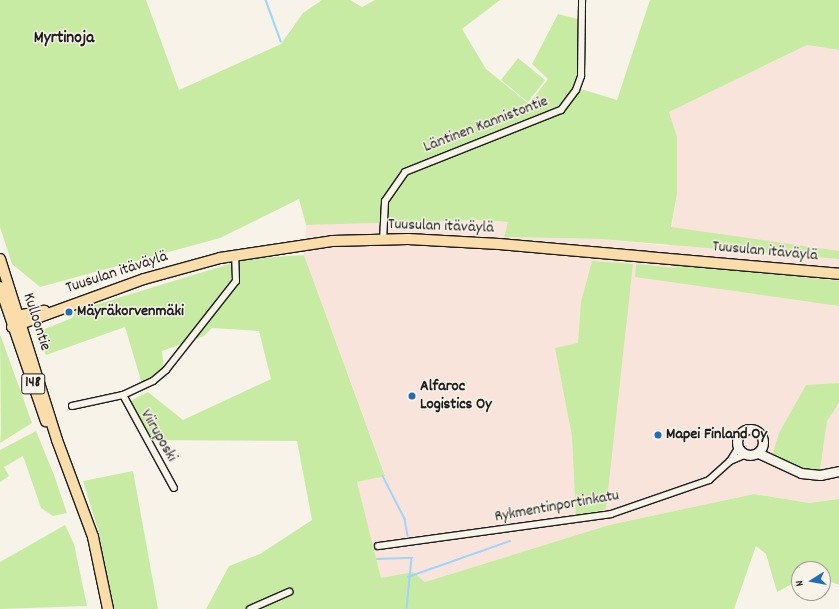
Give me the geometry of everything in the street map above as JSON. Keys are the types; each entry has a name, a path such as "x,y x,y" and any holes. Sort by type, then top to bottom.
{"main road":[{"name":"Tuusulan itäväylä","path":"15,321 144,278 235,255 332,241 383,240 604,252 839,274"},
{"name":"Kulloontie","path":"0,259 15,321"},
{"name":"Kulloontie","path":"0,286 15,321 93,538 108,609"},
{"name":"Kulloontie","path":"84,514 101,609"}],"street":[{"name":"Läntinen Kannistontie","path":"383,240 385,201 405,172 561,110 576,90 581,76 582,0"},
{"path":"72,406 123,395 153,380 183,352 236,281 235,255"},
{"name":"Viiruposki","path":"123,395 174,488"},
{"path":"760,450 760,434 749,429 738,435 741,451 760,450 771,460 801,473 820,475 839,471"},
{"name":"Rykmentinportinkatu","path":"378,546 611,514 708,480 741,451"},
{"path":"250,609 289,592"}],"shaded area":[{"path":"807,45 839,50 839,499 809,503 754,494 609,525 425,582 413,572 381,579 357,482 385,475 304,255 306,225 480,220 509,222 504,237 600,239 669,246 677,194 677,138 669,112"}],"green space":[{"path":"0,0 146,0 179,90 281,44 303,13 322,0 350,0 362,7 375,0 500,0 462,29 486,69 529,104 548,79 532,64 558,14 578,19 577,74 581,89 617,100 650,0 839,0 839,50 807,45 669,112 677,137 677,194 671,227 839,251 839,259 600,239 504,237 508,222 480,220 306,225 299,199 220,238 40,287 12,264 0,227"},
{"path":"518,58 545,80 528,102 501,80"},
{"path":"304,255 385,476 357,482 381,578 413,572 425,582 609,525 754,494 809,503 839,499 839,585 831,582 831,561 791,561 791,584 777,592 766,554 756,546 734,609 206,609 229,566 260,554 312,520 297,441 151,440 130,401 148,392 183,420 271,379 259,331 212,328 204,336 162,351 164,370 142,384 125,327 46,355 35,333 72,318 75,311 246,259"},
{"path":"592,261 633,264 606,509 576,516 572,436 555,348 578,343 581,302"},
{"path":"636,264 674,268 682,264 839,281 839,306 635,277"},
{"path":"0,334 32,423 0,443 1,430"},
{"path":"839,383 839,403 827,421 820,469 801,469 779,459 773,453 779,433 806,385"},
{"path":"36,431 54,475 67,513 53,516 41,508 23,456 4,467 9,476 0,482 0,450"},
{"path":"133,471 158,609 111,609 99,533 83,481"},
{"path":"65,525 74,544 87,606 0,609 0,562"}],"waterway":[{"path":"266,0 281,41"},
{"path":"383,476 405,519 408,536"},
{"path":"408,577 510,541"},
{"path":"377,559 412,558 407,609"}],"place":[{"name":"Mäyräkorvenmäki","path":"69,312"},
{"name":"Alfaroc Logistics Oy","path":"412,396"},
{"name":"Mapei Finland Oy","path":"658,435"}],"district":[{"name":"Myrtinoja","path":"64,40"}]}
